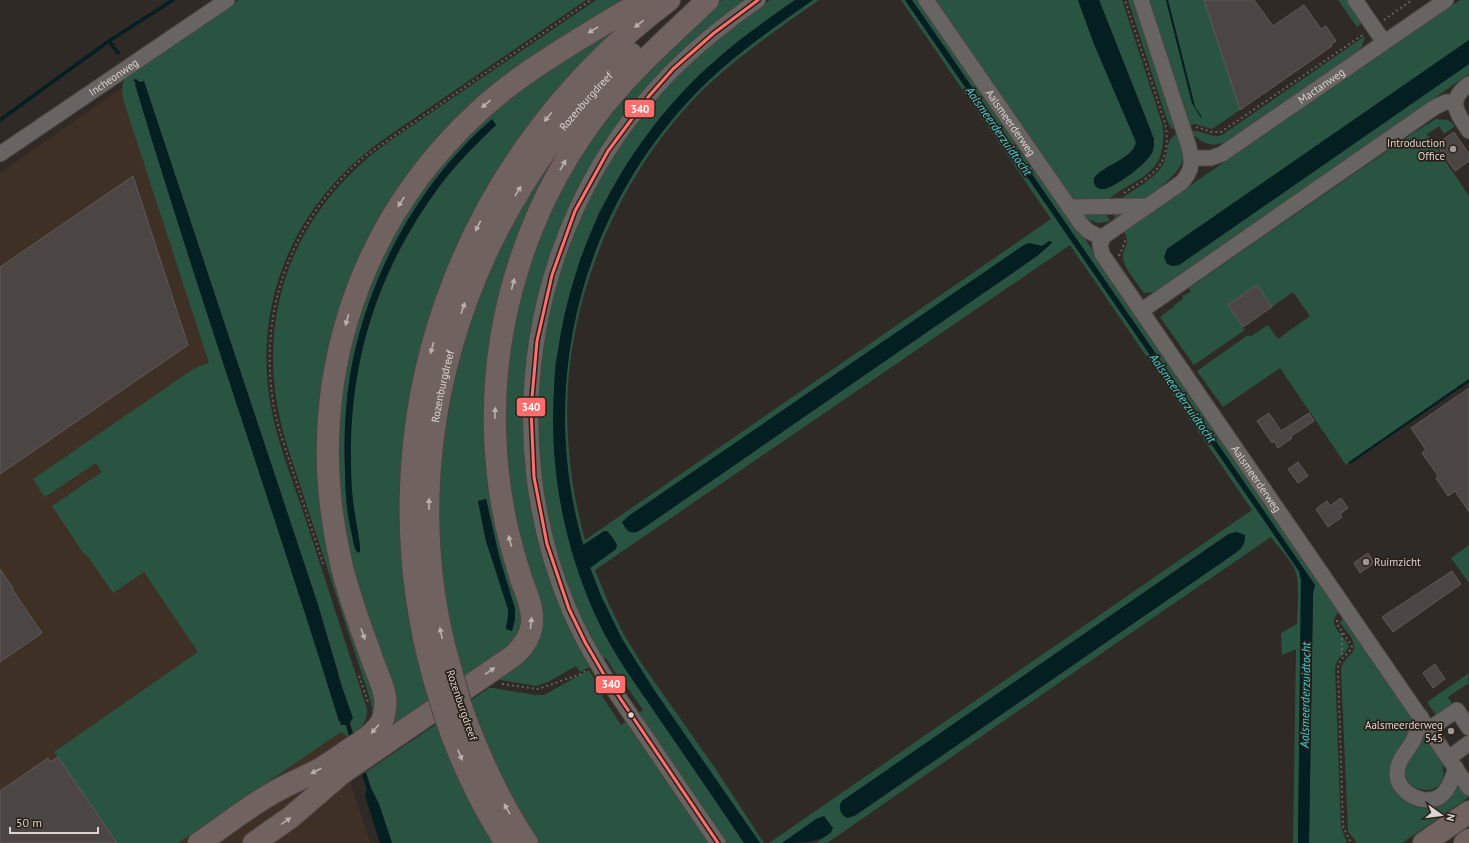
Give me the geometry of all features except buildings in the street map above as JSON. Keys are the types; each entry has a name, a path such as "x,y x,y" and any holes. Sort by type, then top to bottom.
{"highway":[{"path":"199,843 268,796 322,768 375,731 383,719 386,705 384,692 357,617 342,566 333,523 328,479 328,430 334,375 347,319 361,279 382,235 403,199 438,153 466,122 501,92 533,68 626,10 647,0"},
{"name":"Rozenburgdreef","path":"506,843 490,817 471,780 443,677 426,646 418,603 412,542 411,497 415,435 420,407 432,348 446,303 468,248 486,210 511,169 532,138 562,99 587,71 633,29 669,0"},
{"name":"Rozenburgdreef","path":"443,677 440,626 434,586 430,539 429,488 433,438 441,388 453,339 467,296 499,224 528,176 554,138 582,104 621,63 672,20 700,0"},
{"path":"254,843 291,817 342,773 512,656 522,648 526,641 530,632 532,618 530,602 514,557 506,523 498,473 494,420 499,350 505,316 515,276 529,234 546,195 564,163 585,131 605,104 632,73 708,0"},
{"name":"Rozenburgdreef","path":"454,713 504,805 527,843"},
{"path":"1424,843 1469,812"},
{"path":"1465,843 1469,840"}],"street":[{"name":"Incheonweg","path":"0,154 227,0"},
{"path":"718,843 623,704 598,664 577,625 560,584 543,528 535,486 531,444 531,392 535,348 541,313 553,268 575,211 596,171 619,134 648,96 681,62 711,35 758,0"},
{"name":"Aalsmeerderweg","path":"926,0 1084,228 1092,234 1102,238 1100,247 1104,258 1348,610 1469,788"},
{"path":"1102,238 1184,179 1191,167 1191,158 1141,0"},
{"path":"1355,0 1384,42"},
{"name":"Mactanweg","path":"1191,158 1211,158 1222,154 1446,0"},
{"path":"1469,84 1458,93 1455,102 1458,114 1469,131"},
{"path":"1141,311 1435,107 1446,102 1455,102"},
{"path":"1069,207 1108,205 1147,206"},
{"path":"1469,728 1457,710 1425,723 1398,765 1397,775 1401,787 1415,797 1426,799 1436,798 1443,794 1447,789 1452,763 1469,743"}],"path":[{"path":"325,571 280,429 272,388 270,352 272,321 279,288 290,257 304,229 322,202 342,177 358,162 383,143 591,0"},
{"path":"1108,205 1156,170 1163,159 1166,140 1166,129 1163,117 1125,0"},
{"name":"Mactanweg","path":"1212,132 1221,132 1412,0"},
{"path":"1117,226 1125,242 1119,259"},
{"path":"1348,610 1338,618 1337,621 1352,646 1339,663 1338,672 1344,826 1349,840 1352,843"},
{"path":"1342,631 1342,658"},
{"path":"550,685 581,674 598,664"},
{"path":"359,675 369,705"}],"shaded area":[{"path":"129,83 136,89 160,167 309,623 346,725 352,789 370,843 0,843 0,173"}],"green space":[{"path":"239,0 586,0 384,139 353,164 327,192 305,222 287,256 275,291 268,329 267,367 271,407 283,452 367,709 367,714 362,726 348,737 341,732 178,843 117,843 54,752 198,652 144,572 113,593 86,554 84,554 52,506 102,472 96,463 45,497 33,479 195,368 209,363 123,99 122,89 127,74","holes":["136,79 139,82 144,82 318,605 338,672 353,733 349,735 346,725 339,721 159,164 134,81"]},
{"path":"596,0 637,0 535,63 380,230 324,443 380,701 373,716 371,702 286,442 276,399 273,356 276,315 286,276 302,238 325,204 353,172 387,143"},
{"path":"722,0 748,0 700,36 562,225 543,283 530,340 525,395 527,470 591,666 580,672 576,666 548,682 536,686 495,679 527,647 499,441 517,282 585,137 690,25"},
{"path":"770,0 795,0 738,41 699,75 659,119 626,165 600,210 579,262 555,364 554,392 558,487 563,517 572,552 592,607 605,635 628,672 744,843 726,843 638,714 643,710 623,681 621,682 606,658 602,660 572,599 553,541 541,482 537,392 547,315 569,242 594,187 627,134 669,84 709,45"},
{"path":"813,0 819,0 736,61 710,83 681,113 655,147 632,183 612,221 595,261 582,301 573,343 567,405 570,463 576,502 585,540 1051,219 901,0 905,0 1299,571 1301,580 1298,843 1293,843 1296,649 1282,655 1281,633 1297,624 1298,585 1296,573 1292,564 1271,537 827,843 816,843 832,832 824,816 782,843 769,843 1252,510 1070,245 595,570 623,633 640,661 715,768 764,843 760,843 654,690 622,639 601,596 590,567 616,549 584,546 570,485 565,424 568,364 579,305 597,247 623,193 656,141 695,94 722,68 752,44","holes":["1049,241 1052,243 1037,256 642,529 629,532 622,522 630,515 1024,245 1029,243 1042,246","1237,532 1244,543 1241,549 855,816 846,817 842,813 842,801 1228,534"]},
{"path":"912,0 920,0 1340,608 1334,623 1335,627 1349,646 1337,661 1335,668 1341,827 1347,843 1309,843 1313,593 1315,585"},
{"path":"932,0 1078,0 1094,44 1136,142 1131,152 1097,174 1103,189 1116,184 1139,168 1154,148 1151,131 1099,0 1122,0 1161,120 1163,137 1162,148 1155,166 1142,178 1118,192 1107,202 1103,209 1110,221 1098,223 1087,219"},
{"path":"1128,0 1133,0 1176,129 1172,129 1168,123"},
{"path":"1148,0 1166,0 1192,103 1201,118 1195,107 1168,0 1204,0 1240,110 1212,129 1195,124 1188,125"},
{"path":"1338,0 1347,0 1362,23 1357,27"},
{"path":"1460,0 1469,0 1469,40 1167,249 1170,266 1179,265 1469,64 1469,74 1414,112 1415,114 1157,292 1144,293 1124,262 1123,254 1127,240 1124,231"},
{"path":"626,15 631,22 578,73 553,101 530,130 495,181 466,236 442,294 424,354 412,415 405,477 405,539 411,601 428,688 459,667 450,644 443,607 438,570 435,510 438,450 447,391 462,332 483,276 508,222 539,170 583,112 647,49 649,51 617,85 587,121 563,157 543,194 526,233 512,274 501,315 494,358 491,400 492,443 497,495 502,520 525,605 525,630 517,645 499,661 361,756 359,749 372,739 386,723 390,708 390,699 363,624 346,567 337,524 331,467 333,410 342,355 358,300 380,249 408,200 442,154 481,113 515,85","holes":["492,120 496,125 452,170 416,221 396,257 380,294 367,332 358,371 352,412 350,452 352,493 360,547 360,552 357,553 353,542 347,504 344,450 346,412 350,380 355,349 364,319 374,289 387,260 418,205 456,156 470,140","486,499 499,556 515,609 515,619 512,631 506,629 508,609 486,541 478,501"]},
{"path":"1365,36 1362,46 1357,53 1228,141 1217,144 1207,144 1198,139 1191,131 1199,131 1214,136 1222,135"},
{"path":"1436,119 1448,120 1455,126 1444,134 1439,126 1427,134 1469,196 1469,379 1346,465 1280,368 1223,407 1197,371 1248,335 1250,337 1268,325 1278,339 1310,316 1293,292 1272,307 1257,285 1228,305 1245,330 1194,365 1160,317 1183,299 1182,296 1191,292 1189,288 1416,131"},
{"path":"1177,134 1182,155 1182,162 1178,169 1153,193 1115,218 1112,211 1113,204 1148,180 1160,169 1164,163 1169,142 1173,136"},
{"path":"1469,545 1469,583 1451,558"},
{"path":"1346,618 1412,718 1413,724 1393,786 1397,793 1409,803 1417,807 1424,808 1440,806 1451,797 1460,784 1469,795 1469,797 1402,843 1357,843 1348,831 1341,669 1342,665 1354,648 1352,639 1340,623 1342,619"},
{"path":"589,670 604,694 602,696 621,725 627,721 711,843 392,843 379,804 371,788 366,772 489,688 544,695"},
{"path":"1469,673 1469,683 1448,697 1454,707 1438,718 1427,702"},
{"path":"1424,731 1441,759 1443,776 1440,784 1433,789 1425,790 1417,788 1409,783 1405,776 1406,763"}],"water":[{"path":"795,0 813,0 737,56 695,94 655,141 623,192 597,247 579,304 568,364 565,424 570,485 583,545 604,531 607,531 617,545 616,549 590,568 601,596 622,639 654,690 760,843 744,843 626,670 604,634 598,621 573,554 558,485 553,416 558,347 574,279 599,214 634,153 678,97 691,83 748,33"},
{"name":"Aalsmeerderzuidtocht","path":"905,0 912,0 1315,585 1313,593 1309,843 1298,843 1301,580 1299,571"},
{"path":"1078,0 1099,0 1154,139 1153,151 1146,161 1122,180 1105,189 1096,187 1094,178 1098,173 1130,153 1136,142 1094,44"},
{"path":"1166,0 1168,0 1195,107 1202,117 1201,118 1192,103"},
{"path":"1469,40 1469,64 1179,265 1173,266 1167,264 1164,257 1167,249"},
{"path":"136,79 139,82 144,81 318,605 340,681 353,718 349,724 353,733 349,736 346,725 340,725 341,723 339,721 159,164 135,84 136,83 133,80"},
{"path":"492,119 496,125 452,170 415,222 396,257 380,293 367,330 353,408 351,448 352,490 360,547 360,552 357,552 353,542 345,486 345,422 350,376 368,304 382,269 418,203 440,173 465,145"},
{"path":"1049,241 1052,243 1037,256 642,529 635,532 630,532 622,522 630,515 1024,245 1029,243 1042,246"},
{"path":"1469,379 1469,382 1350,464 1349,462"},
{"path":"486,499 499,556 515,609 515,619 512,631 506,629 508,609 486,541 478,501"},
{"path":"1237,532 1245,535 1245,541 1234,554 854,816 848,818 842,813 840,806 842,801 1229,534"},
{"path":"366,773 379,804 392,843 380,843 365,795 367,790 362,775"},
{"path":"824,816 833,828 825,837 811,841 782,843 816,819"}],"waterway":[{"path":"0,120 109,41 173,0"},
{"path":"109,41 118,53"}],"transit line":[{"name":"340","path":"718,843 603,673 585,642 569,609 547,544 534,477 531,409 537,341 552,275 575,211 608,151 649,96 673,69 714,33 758,0"}],"place":[{"name":"Introduction Office","path":"1453,149"},
{"name":"Ruimzicht","path":"1366,562"},
{"name":"Aalsmeerderweg 545","path":"1451,731"}]}
